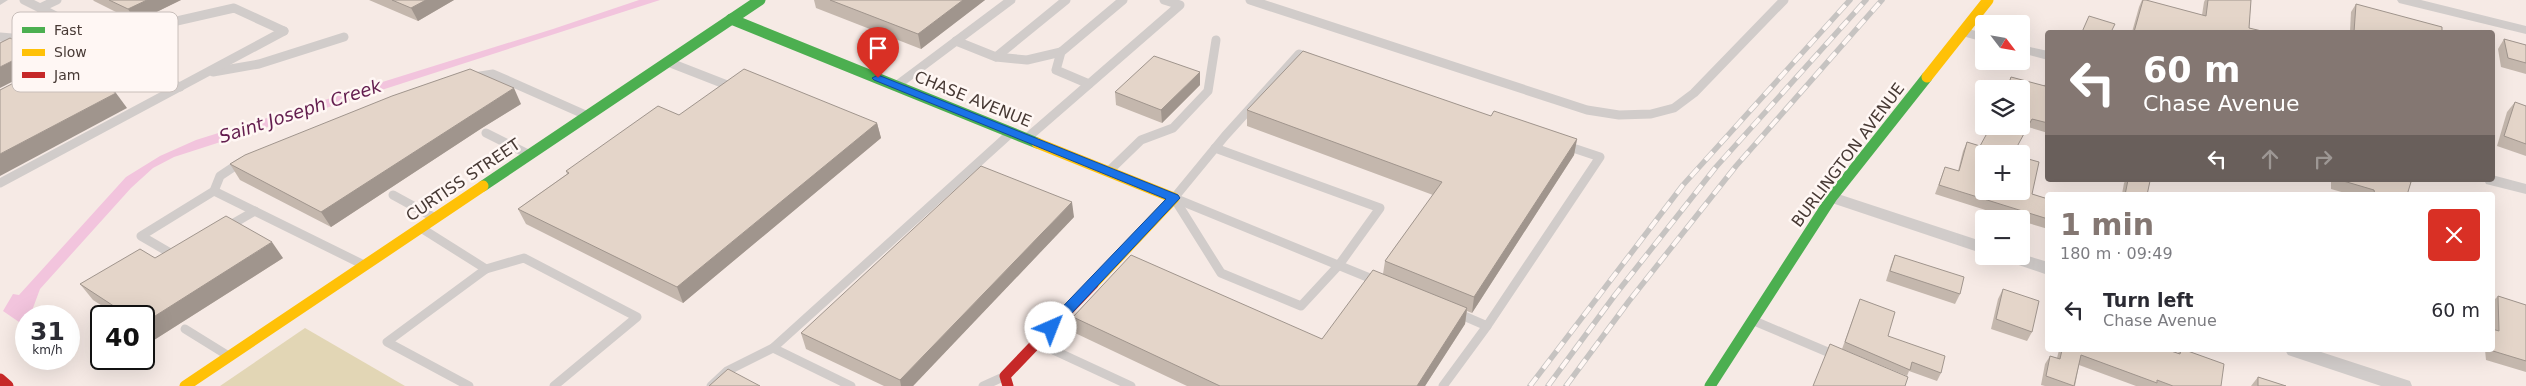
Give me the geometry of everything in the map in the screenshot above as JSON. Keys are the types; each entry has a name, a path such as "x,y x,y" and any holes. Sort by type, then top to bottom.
{"street":[{"name":"CURTISS STREET","path":"185,386 760,0"},
{"name":"BURLINGTON AVENUE","path":"1710,386 1832,198 1988,0"},
{"path":"2404,0 2526,30"},
{"name":"CHASE AVENUE","path":"732,19 1174,198"},
{"path":"1964,32 1975,35"},
{"path":"2030,51 2045,55"},
{"path":"2495,181 2526,189"},
{"path":"1007,381 1037,342 1174,198"},
{"path":"1832,198 1975,245"},
{"path":"2030,263 2045,268"},
{"path":"2300,352 2402,386"},
{"path":"0,379 8,386"}],"lane":[{"path":"24,0 48,12"},
{"path":"40,8 57,0"},
{"path":"896,86 1011,0"},
{"path":"996,57 1066,0"},
{"path":"956,41 996,57 1027,60 1061,52 1123,0"},
{"path":"1027,138 1180,5 1164,0"},
{"path":"1250,0 1587,110 1619,115 1652,114 1674,108 1694,93 1784,0"},
{"path":"178,21 234,8 284,31 180,86"},
{"path":"206,73 259,64 344,37"},
{"path":"1109,172 1141,140 1174,128 1208,91 1216,40"},
{"path":"1061,52 1056,70 1089,84"},
{"path":"1174,198 1215,148 1299,54 1317,61"},
{"path":"668,62 727,85"},
{"path":"464,81 493,74 588,116"},
{"path":"0,184 169,92"},
{"path":"711,386 727,371 773,348 1012,132"},
{"path":"486,133 530,155"},
{"path":"1443,386 1487,326 1600,157 1553,141"},
{"path":"1174,198 1221,273 1301,306 1339,265 1380,208 1215,148"},
{"path":"186,252 178,257 141,236 214,190 216,181 226,170 252,157"},
{"path":"214,190 364,266"},
{"path":"393,195 435,218"},
{"path":"1174,198 1382,283"},
{"path":"221,231 255,211"},
{"path":"421,228 486,269"},
{"path":"470,386 387,342 486,269 524,258 637,317 554,386"},
{"path":"1444,308 1487,326"},
{"path":"1752,320 1843,358"},
{"path":"185,329 229,356"},
{"path":"1037,342 1131,386"},
{"path":"773,348 851,386"},
{"path":"983,386 1007,381"}],"shaded area":[{"path":"305,328 405,386 220,386"}],"water":[{"name":"Saint Joseph Creek","path":"639,0 660,0 174,157 153,168 131,188 40,289 34,305 15,305 15,319 3,311 13,294 19,295 126,177 160,156 196,140 553,29"}],"building":[{"path":"109,0 147,0 128,9"},
{"path":"392,0 426,0 411,8"},
{"path":"830,0 963,0 918,34"},
{"path":"2143,0 2206,16 2208,0 2251,0 2249,28 2258,30 2135,30"},
{"path":"2356,4 2442,27 2442,30 2354,30"},
{"path":"2089,16 2115,24 2112,30 2083,30"},
{"path":"10,38 12,39 12,61 0,67 0,43"},
{"path":"2504,39 2526,45 2526,63 2508,58"},
{"path":"1303,51 1491,116 1494,111 1577,139 1474,297 1385,261 1442,182 1247,110"},
{"path":"1154,56 1200,72 1161,110 1115,92"},
{"path":"470,69 514,88 321,212 230,164 245,155 392,96"},
{"path":"744,69 877,123 677,287 518,209 569,173 566,171 658,106 679,115"},
{"path":"2011,77 2022,80 2010,80"},
{"path":"2030,82 2045,86 2045,122 2032,119 2030,123"},
{"path":"12,84 12,92 116,93 0,154 0,90"},
{"path":"2515,102 2526,106 2526,144 2504,136"},
{"path":"1986,135 2023,135 2018,145 1981,145"},
{"path":"1967,142 1977,145 1975,145 1975,196 1939,185 1945,167 1959,171"},
{"path":"2030,160 2039,162 2032,194 2045,198 2045,218 2030,213 2030,210 2019,210 1987,200 2030,200"},
{"path":"981,166 1072,202 900,380 801,333"},
{"path":"2128,182 2150,182 2148,192 2126,192"},
{"path":"2347,182 2411,182 2408,192 2374,192 2374,190"},
{"path":"226,216 272,242 155,316 155,305 112,305 80,284 140,249 155,258"},
{"path":"1131,255 1322,339 1373,270 1467,308 1417,386 1220,386 1073,317"},
{"path":"1895,255 1964,277 1960,294 1890,271"},
{"path":"2003,289 2039,301 2032,332 1996,319"},
{"path":"2498,296 2526,305 2526,361 2495,352 2495,330 2499,331"},
{"path":"1860,299 1895,312 1888,336 1945,356 1941,373 1912,362 1910,370 1845,342"},
{"path":"1830,344 1908,377 1905,386 1813,386"},
{"path":"2062,352 2174,352 2180,354 2180,352 2191,352 2224,364 2221,386 2173,386 2157,380 2157,383 2081,355 2074,386 2046,376 2050,356 2060,359"},
{"path":"728,369 760,386 709,386"},
{"path":"2258,377 2286,386 2258,386"}],"railway":[{"path":"1530,386 1683,185 1850,0"},
{"path":"1548,386 1615,295 1716,167 1866,0"},
{"path":"1566,386 1629,301 1736,166 1882,0"}],"traffic: fast":[{"path":"483,186 760,0"},
{"path":"731,19 1037,143"},
{"path":"1710,386 1832,197 1927,77"}],"traffic: slow":[{"path":"1927,77 1988,0"},
{"path":"1037,143 1174,198 1093,284"},
{"path":"185,386 483,186"}],"traffic: jam":[{"path":"1008,386 1005,376 1093,284"},
{"path":"0,379 8,386"}],"route":[{"path":"878,78 1174,198 1051,328"}]}
